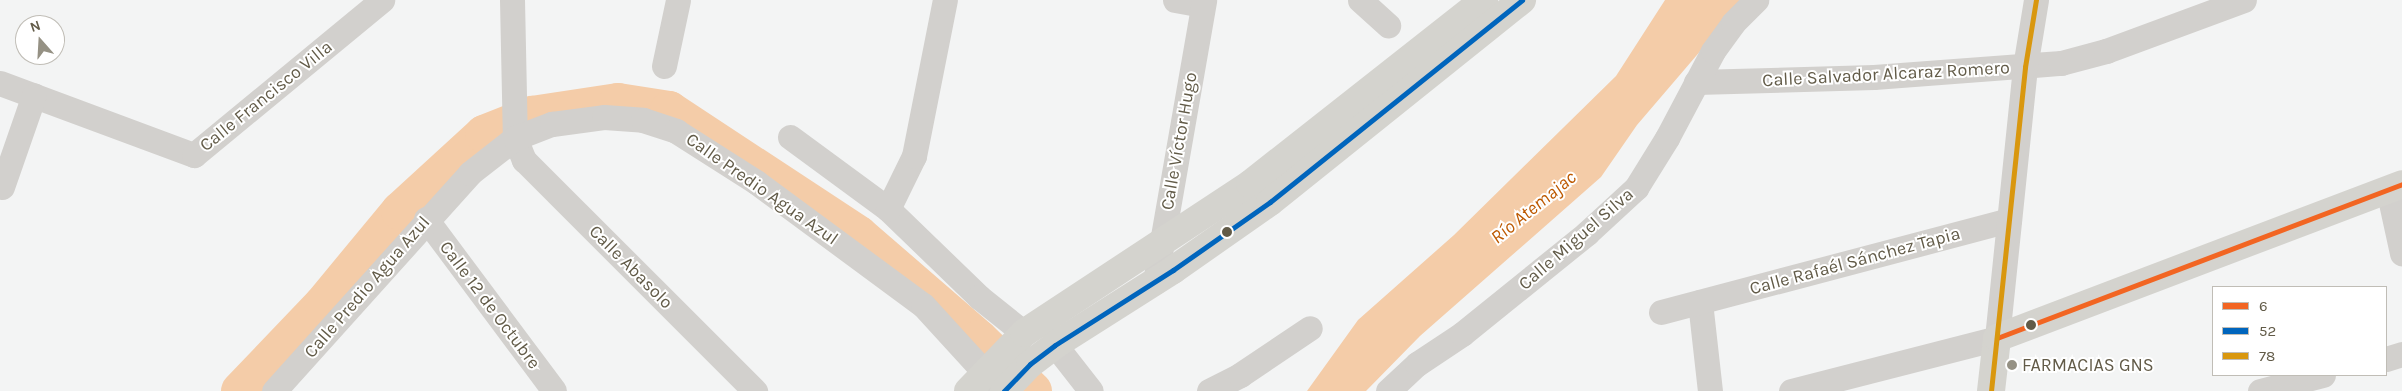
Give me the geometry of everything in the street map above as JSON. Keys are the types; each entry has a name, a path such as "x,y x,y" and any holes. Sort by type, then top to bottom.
{"street":[{"name":"Calle Francisco Villa","path":"0,83 194,155 382,0"},
{"path":"512,0 511,67 515,137"},
{"path":"664,66 678,0"},
{"path":"888,209 914,156 945,0"},
{"path":"1175,0 1203,3"},
{"path":"1360,0 1388,26"},
{"path":"992,383 1020,337 1250,184 1484,0"},
{"path":"992,383 1046,352 1154,282 1270,202 1522,0"},
{"name":"Calle Miguel Silva","path":"1388,391 1417,364 1462,334 1587,233 1636,188 1732,23 1756,0"},
{"path":"1992,391 2025,67 2036,0"},
{"name":"Calle Salvador Alcaraz Romero","path":"1696,82 1874,77 2061,63 2106,51 2244,0"},
{"name":"Calle Víctor Hugo","path":"1154,282 1203,3"},
{"path":"2,187 34,96"},
{"name":"Calle Predio Agua Azul","path":"274,391 426,219 470,173 515,137 552,124 604,117 644,120 676,131 756,182 923,305 992,383"},
{"name":"Calle Abasolo","path":"515,137 524,160 755,391"},
{"path":"790,137 888,209 1020,337"},
{"path":"1791,391 1997,338 2395,186 2402,253"},
{"name":"Calle 12 de Octubre","path":"426,219 554,391"},
{"name":"Calle Rafaél Sánchez Tapia","path":"1661,312 2010,220"},
{"path":"1700,302 1710,391"},
{"path":"1209,391 1240,375 1310,328"},
{"path":"1046,352 1091,391"},
{"path":"2387,359 2402,354"},
{"path":"2261,391 2319,376"}],"water":[{"name":"Río Atemajac","path":"1665,0 1744,0 1637,125 1601,177 1420,336 1366,391 1307,391 1358,320 1454,235 1616,76"}],"waterway":[{"path":"240,391 323,304 400,211 484,134 532,115 618,102 669,110 859,235 979,339 1033,391"}],"transit line":[{"name":"52","path":"1004,391 1030,364 1055,345 1173,270 1270,202 1522,0"},
{"name":"78","path":"1991,391 2025,67 2036,0"},
{"name":"6","path":"1997,338 2402,184"}],"place":[{"name":"FARMACIAS GNS","path":"2012,365"}]}
